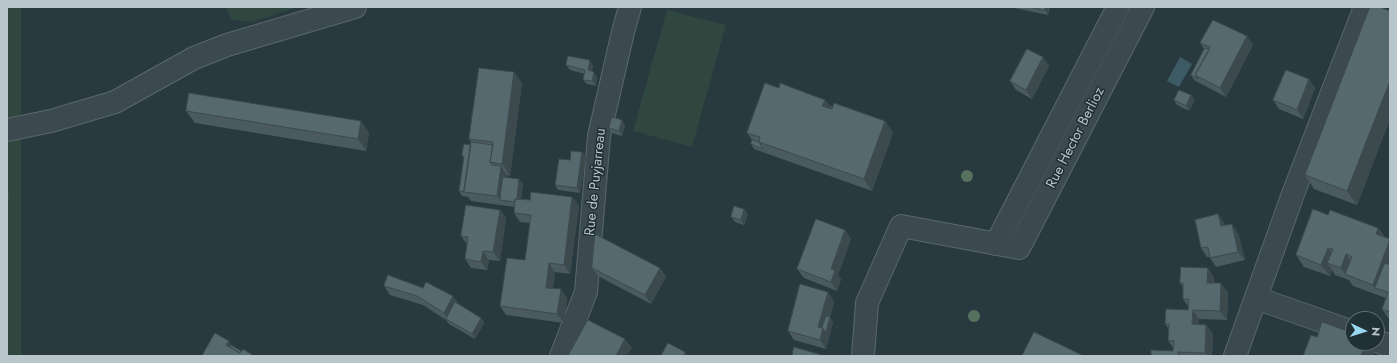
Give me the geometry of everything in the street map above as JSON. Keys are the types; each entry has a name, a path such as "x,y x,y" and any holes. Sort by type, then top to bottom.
{"street":[{"path":"7,130 52,121 115,102 194,58 227,46 355,7"},
{"name":"Rue de Puyjarreau","path":"561,356 586,292 600,136 630,7"},
{"name":"Rue Hector Berlioz","path":"996,244 1118,7"},
{"name":"Rue Hector Berlioz","path":"863,356 867,303 900,226 1019,248 1143,7"},
{"path":"1235,356 1293,194 1365,7"},
{"path":"1256,298 1345,329"}],"green space":[{"path":"7,7 21,7 21,356 7,356"},
{"path":"225,7 298,7 251,22 232,20"},
{"path":"667,10 726,25 692,147 633,131"}],"water":[{"path":"1180,57 1192,64 1179,87 1167,81"}],"building":[{"path":"1031,7 1045,7 1045,10"},
{"path":"1370,7 1380,7 1390,11 1390,81 1347,191 1305,175"},
{"path":"1213,20 1247,36 1220,88 1195,75 1210,47 1200,43"},
{"path":"1205,48 1209,50 1195,75 1198,79 1191,75"},
{"path":"1027,49 1043,57 1026,90 1010,81"},
{"path":"568,56 590,60 588,70 594,72 592,81 583,80 585,70 566,65"},
{"path":"479,68 514,72 502,164 490,162 493,142 469,139"},
{"path":"1286,70 1309,79 1297,110 1273,100"},
{"path":"765,83 779,88 780,83 825,100 822,106 832,109 834,103 885,121 864,179 759,142 760,137 747,133"},
{"path":"1179,90 1191,95 1186,106 1174,100"},
{"path":"189,93 361,121 358,139 186,111"},
{"path":"612,117 622,120 619,131 609,128"},
{"path":"752,140 759,142 763,149 751,144"},
{"path":"471,142 493,145 490,162 492,165 501,166 497,196 464,192"},
{"path":"464,144 471,145 464,192 459,191 464,156 462,156"},
{"path":"571,151 582,152 577,188 555,185 559,159 570,160"},
{"path":"503,177 519,179 517,199 515,199 515,202 500,200"},
{"path":"531,192 572,197 564,265 549,263 546,288 561,289 557,314 500,306 507,258 525,260 531,215 514,213 515,199 530,200"},
{"path":"466,205 500,210 493,252 483,251 481,262 465,259 468,237 461,236"},
{"path":"734,206 744,209 741,220 731,217"},
{"path":"1313,209 1328,215 1330,210 1378,228 1376,234 1390,239 1373,285 1345,274 1352,257 1346,254 1341,268 1327,263 1333,249 1328,248 1321,265 1296,255"},
{"path":"1218,214 1221,226 1232,224 1238,252 1210,258 1208,247 1201,248 1195,220"},
{"path":"816,219 845,230 831,269 835,270 831,282 797,269"},
{"path":"595,234 660,268 645,295 592,268"},
{"path":"1385,263 1390,265 1390,312 1382,309 1388,292 1375,288"},
{"path":"1181,267 1208,268 1207,283 1221,283 1220,311 1193,310 1192,324 1206,325 1205,353 1178,352 1178,356 1151,356 1151,350 1173,351 1174,341 1168,340 1169,324 1165,324 1166,309 1188,310 1189,299 1183,299 1183,283 1180,283"},
{"path":"388,275 423,288 426,282 453,296 444,313 417,296 384,286"},
{"path":"800,284 828,292 818,327 823,328 820,340 788,331"},
{"path":"455,302 481,318 472,334 446,319"},
{"path":"826,316 830,317 826,332 822,328"},
{"path":"588,320 625,339 616,356 568,356"},
{"path":"1322,322 1345,330 1345,351 1363,351 1361,356 1303,356 1311,335 1317,337"},
{"path":"1034,332 1084,356 1022,356"},
{"path":"215,333 229,341 226,345 240,353 243,349 254,356 202,356"},
{"path":"668,343 685,352 683,356 661,356"},
{"path":"231,345 241,351 240,353 230,347"},
{"path":"794,347 825,356 792,356"}]}
